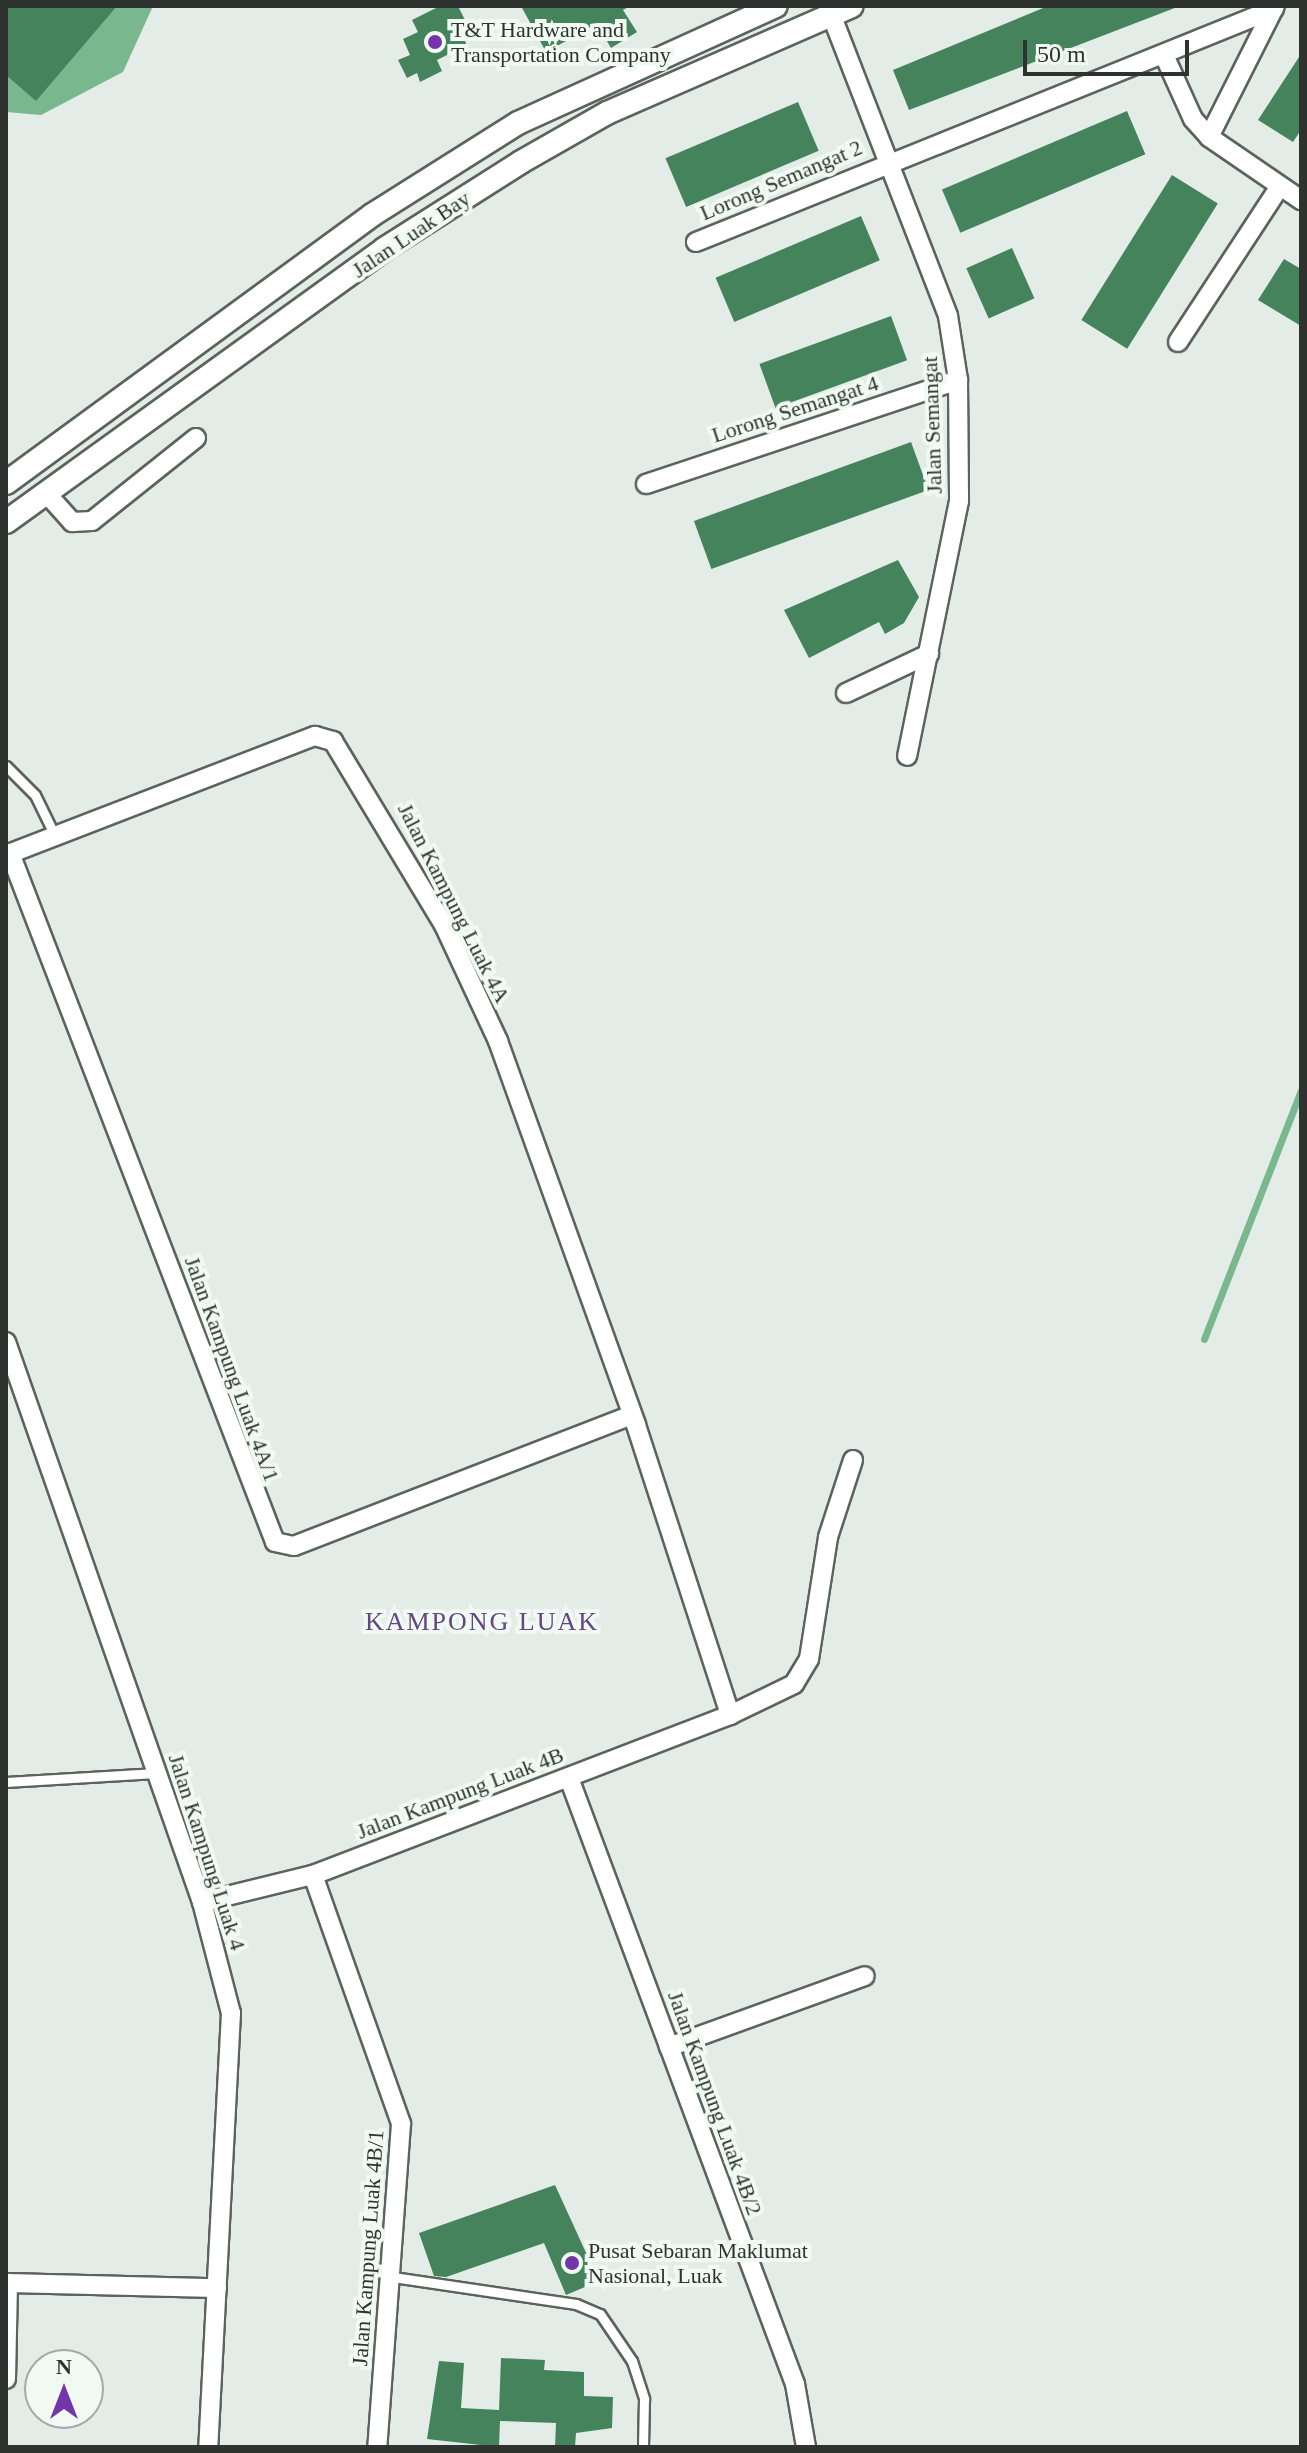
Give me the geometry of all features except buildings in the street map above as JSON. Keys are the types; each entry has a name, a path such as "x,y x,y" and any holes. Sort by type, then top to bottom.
{"street":[{"name":"Jalan Luak Bay","path":"6,483 372,215 518,123 776,6"},
{"name":"Lorong Semangat 2","path":"696,242 886,162 1164,55 1274,7"},
{"path":"1209,137 1274,7"},
{"name":"Jalan Luak Bay","path":"6,522 384,249 521,162 607,113 841,10"},
{"name":"Jalan Semangat","path":"841,10 886,162 948,316 958,380 959,501 907,756"},
{"path":"1164,55 1193,119 1209,137 1301,200"},
{"path":"1178,342 1280,186"},
{"name":"Lorong Semangat 4","path":"646,484 958,380"},
{"path":"47,494 72,522 92,521 196,438"},
{"path":"846,693 929,654"},
{"name":"Jalan Kampung Luak 4A","path":"8,854 315,736 333,741 444,925 498,1041 634,1420 730,1715"},
{"name":"Jalan Kampung Luak 4A/1","path":"8,854 275,1542 294,1546 634,1420"},
{"name":"Jalan Kampung Luak 4","path":"6,1342 202,1902 231,2013 208,2447"},
{"name":"Jalan Kampung Luak 4B","path":"202,1902 313,1875 730,1715 794,1684 804,1670 828,1537 853,1460"},
{"name":"Jalan Kampung Luak 4B/2","path":"569,1778 795,2384 806,2447"},
{"name":"Jalan Kampung Luak 4B/1","path":"313,1875 401,2124 393,2277 377,2447"},
{"path":"669,2047 865,1976"},
{"path":"6,2379 7,2283 217,2288"}],"lane":[{"path":"6,766 35,795 55,836"},
{"path":"6,1782 156,1773"},
{"path":"393,2277 576,2304 600,2314 632,2361 644,2399 643,2447"}],"shaded area":[{"path":"6,6 153,6 123,72 41,115 6,112"}],"waterway":[{"path":"1204,1339 1301,1090"}],"place":[{"name":"T&T Hardware and Transportation Company","path":"435,42"},
{"name":"Pusat Sebaran Maklumat Nasional, Luak","path":"572,2263"}],"district":[{"name":"KAMPONG LUAK","path":"482,1622"}]}
